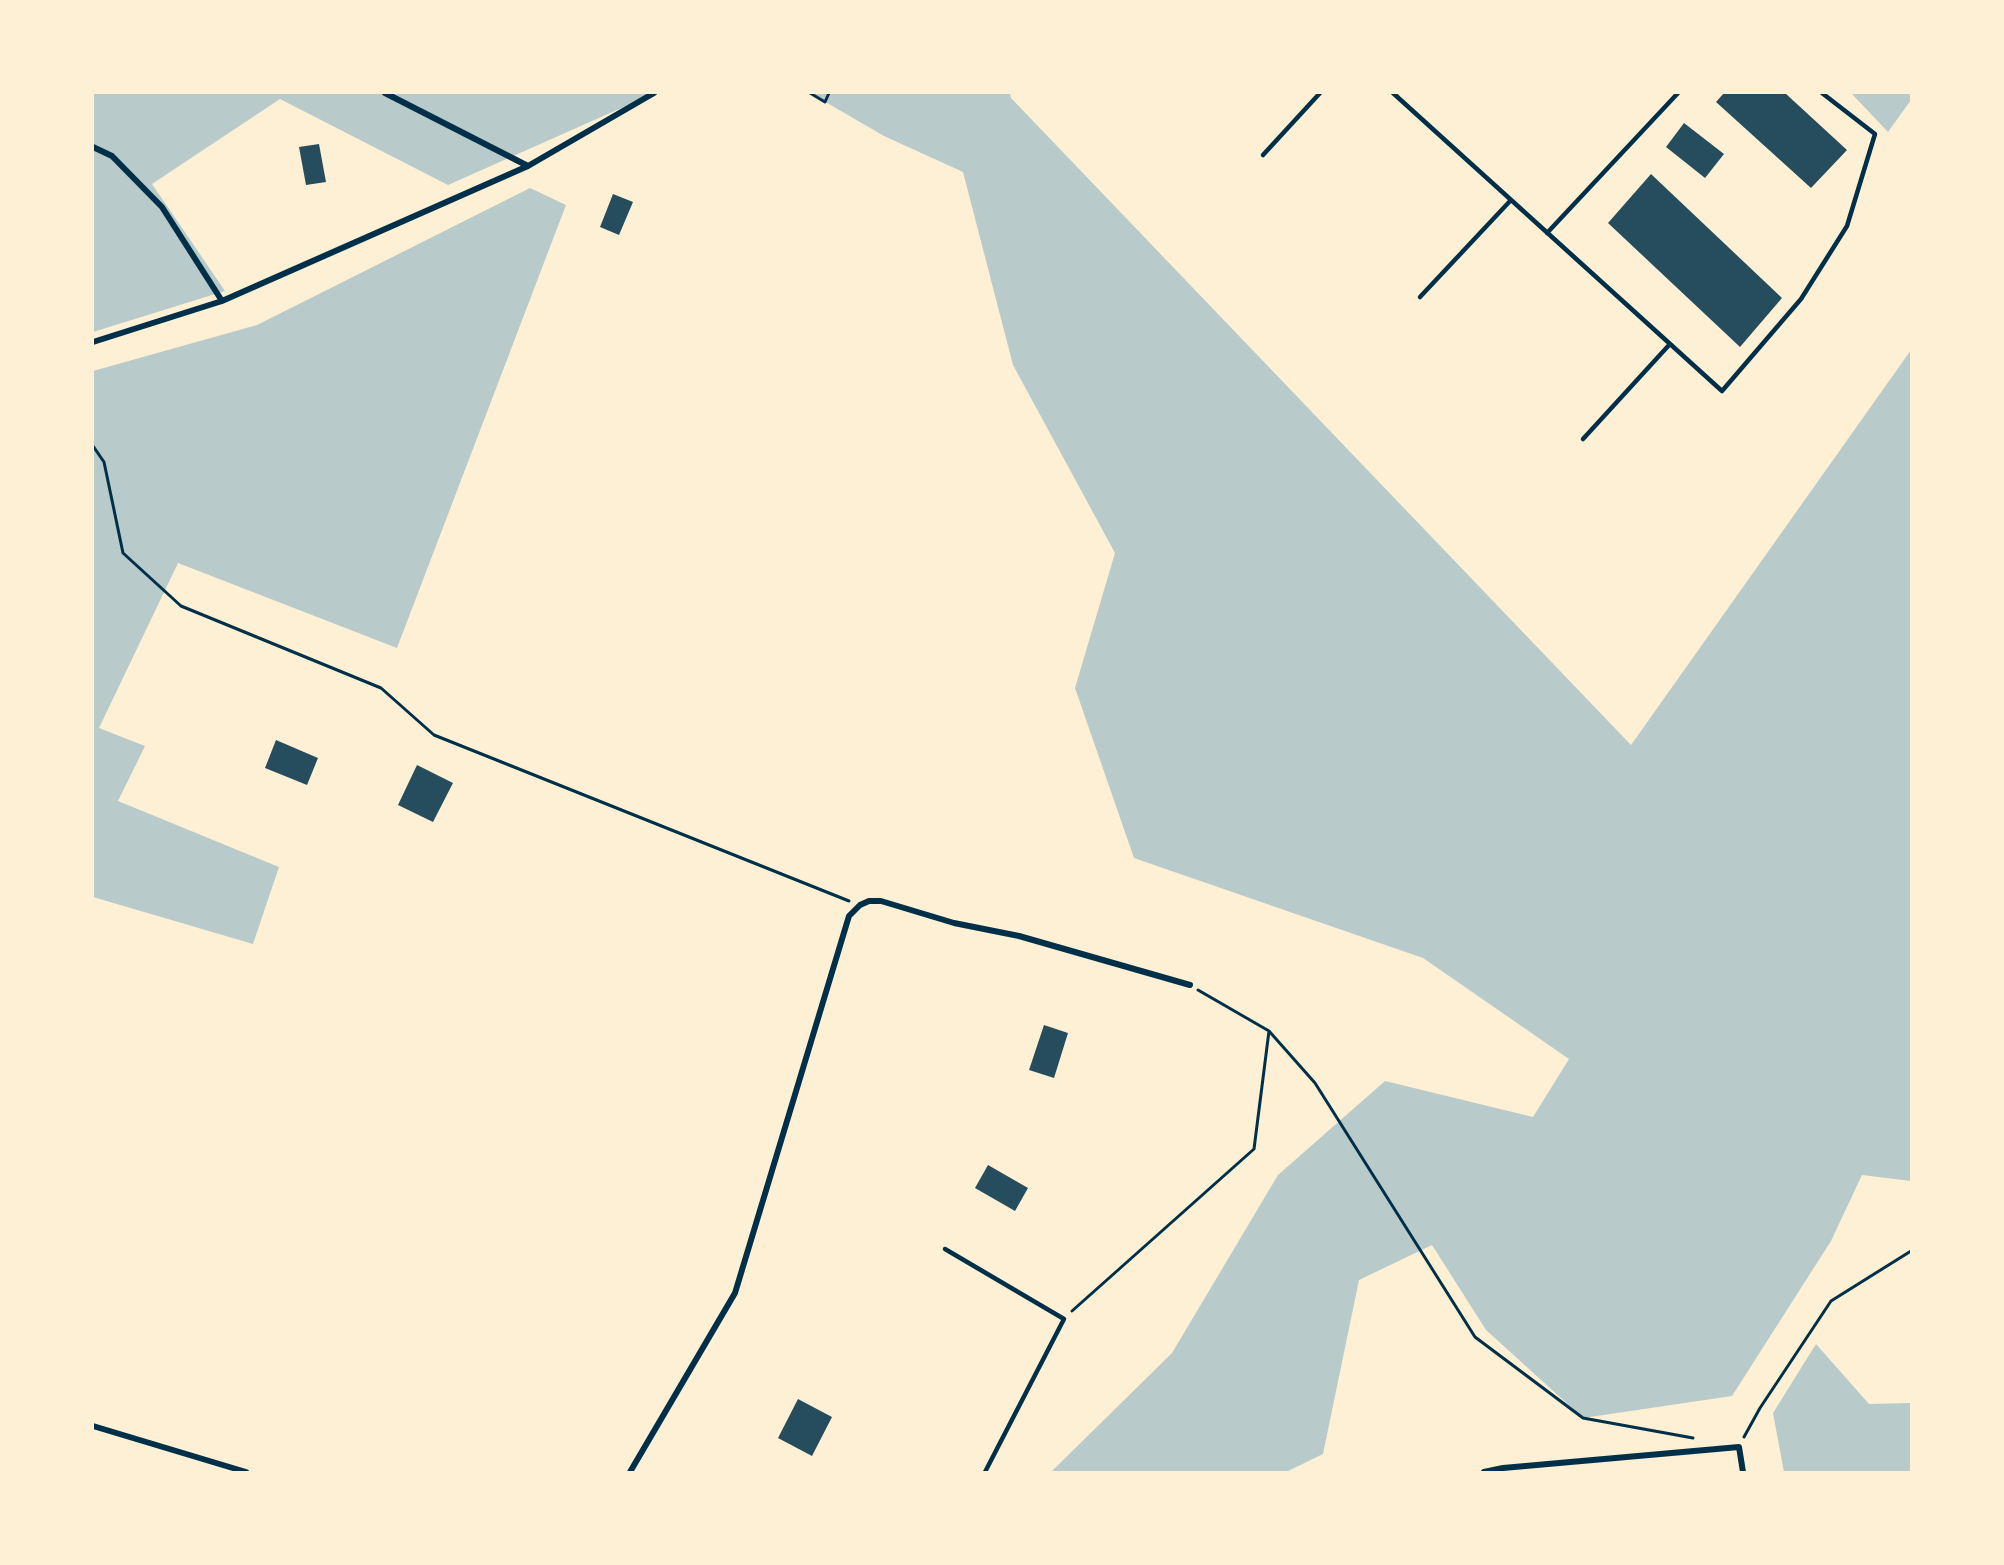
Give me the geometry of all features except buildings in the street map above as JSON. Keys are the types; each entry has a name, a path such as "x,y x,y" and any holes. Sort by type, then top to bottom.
{"street":[{"path":"385,93 528,165"},
{"path":"93,342 222,301 528,165 654,93"},
{"path":"93,147 112,156 162,207 222,301"},
{"path":"630,1472 735,1293 849,916 860,905 869,901 880,901 954,923 1019,936 1190,985"},
{"path":"93,1426 246,1472"},
{"path":"1484,1472 1525,1465 1740,1447 1743,1472"}],"lane":[{"path":"1263,155 1320,93"},
{"path":"1393,93 1722,391 1801,299 1847,226 1875,134 1822,93"},
{"path":"1547,233 1678,93"},
{"path":"1420,297 1511,200"},
{"path":"1583,439 1670,344"},
{"path":"945,1249 1064,1319 984,1472"}],"path":[{"path":"810,93 825,102 829,93"},
{"path":"93,446 104,462 123,553 181,606 381,688 434,735 860,905"},
{"path":"1190,985 1269,1031 1314,1083 1475,1337 1583,1418 1695,1438"},
{"path":"1064,1319 1254,1149 1269,1031"},
{"path":"1740,1447 1760,1408 1831,1301 1911,1251"}],"shaded area":[{"path":"93,93 655,93 448,185 280,99 152,184 225,291 93,332"},
{"path":"810,93 1010,93 1011,98 1631,745 1911,350 1911,1181 1862,1175 1831,1241 1732,1396 1583,1418 1486,1330 1432,1245 1359,1280 1323,1454 1286,1472 1051,1472 1172,1353 1278,1175 1385,1081 1533,1117 1569,1059 1423,958 1134,858 1075,688 1115,553 1013,365 963,172 884,136"},
{"path":"1851,93 1911,93 1911,100 1888,132"},
{"path":"530,188 566,205 397,648 178,563 99,728 145,746 118,801 279,867 253,944 93,897 93,371 257,325"},
{"path":"1816,1344 1869,1404 1911,1403 1911,1472 1784,1472 1773,1413"}]}
